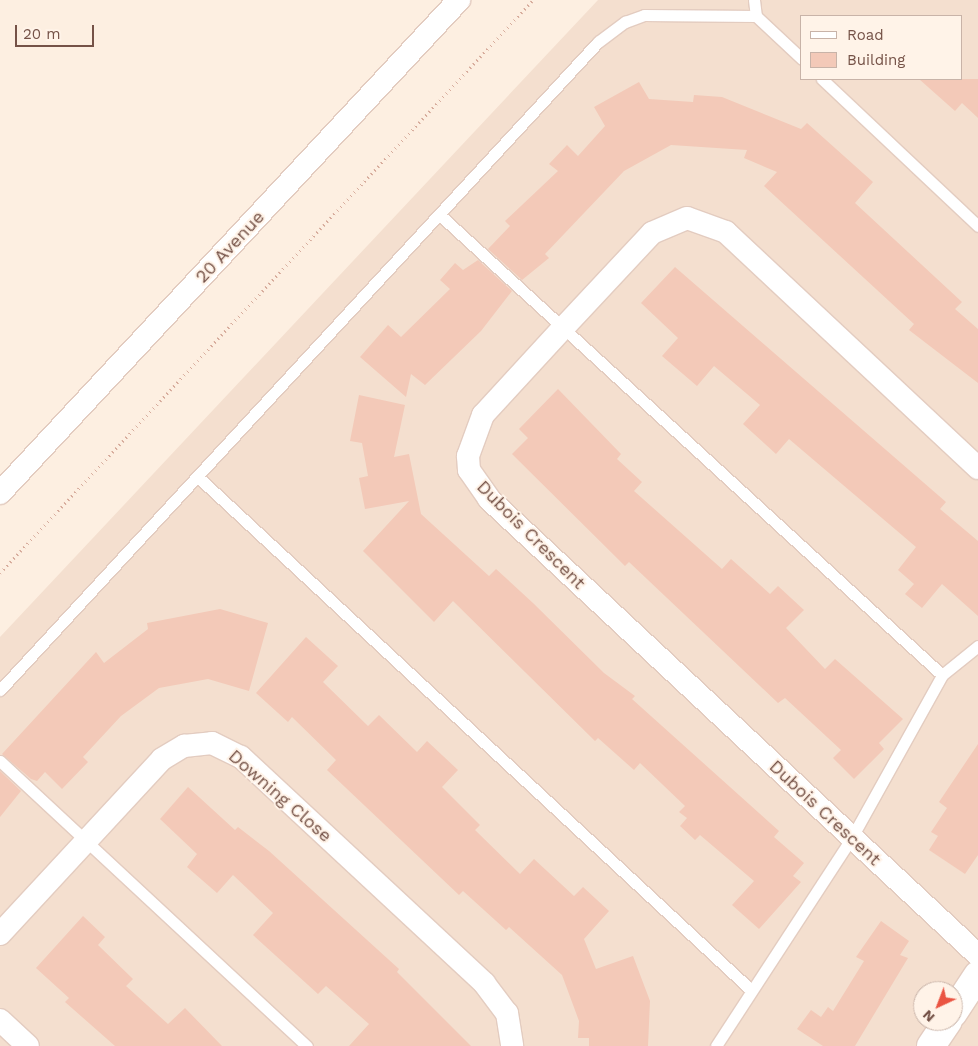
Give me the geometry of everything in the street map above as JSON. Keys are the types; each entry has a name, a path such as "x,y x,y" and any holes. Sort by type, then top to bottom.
{"street":[{"name":"20 Avenue","path":"0,493 459,0"},
{"name":"Dubois Crescent","path":"978,468 713,225 682,218 658,229 563,328 475,427 468,456 477,485 978,954"},
{"name":"Downing Close","path":"0,934 173,751 196,743 225,748 499,998 513,1030 512,1046"},
{"path":"963,998 978,976"},
{"path":"0,1020 28,1046"},
{"path":"931,1046 941,1031"}],"lane":[{"path":"754,0 756,16 800,57"},
{"path":"0,690 441,216 598,42 624,22 668,14 756,16"},
{"path":"823,80 978,226"},
{"path":"441,216 942,675"},
{"path":"198,477 750,989"},
{"path":"716,1046 750,989 852,837 942,675 978,646"},
{"path":"0,761 307,1046"}],"path":[{"path":"0,573 533,0"}],"shaded area":[{"path":"598,0 978,0 978,1046 0,1046 0,637"}],"building":[{"path":"978,79 978,118 962,103 955,111 920,80"},
{"path":"639,82 649,99 693,102 694,95 722,97 801,129 807,123 873,182 855,203 962,302 955,309 978,329 978,383 909,330 914,324 764,186 777,172 744,158 747,150 671,145 624,171 545,254 549,258 522,280 488,249 510,226 505,221 558,171 549,164 567,145 578,156 605,126 594,107"},
{"path":"478,260 512,291 481,331 425,385 411,374 406,397 360,357 388,325 401,337 450,289 440,280 455,263 463,270"},
{"path":"675,267 946,502 940,509 978,541 978,616 942,584 922,608 905,594 914,584 898,570 916,547 789,439 776,454 743,424 760,405 714,366 697,386 662,356 678,338 641,303"},
{"path":"558,389 621,454 617,459 642,482 634,491 722,569 731,559 770,594 778,586 804,610 786,628 825,669 835,659 903,719 879,743 884,749 854,779 833,758 841,750 785,698 778,703 629,562 625,566 512,454 528,438 519,429"},
{"path":"359,395 405,405 394,457 409,454 421,514 489,576 496,569 604,673 635,696 632,699 779,831 774,837 804,863 793,876 801,882 759,929 732,905 754,881 700,835 695,840 680,826 687,818 679,812 685,806 640,763 634,770 598,738 595,741 453,601 434,622 363,551 409,501 365,509 359,478 368,476 362,443 350,441"},
{"path":"220,609 268,623 249,691 208,679 159,688 121,716 83,757 88,762 62,789 45,772 37,781 31,779 2,754 96,652 104,663 148,629 147,623"},
{"path":"306,637 338,666 323,682 368,726 379,715 417,752 427,741 458,770 442,787 480,825 475,830 520,874 534,859 574,896 583,887 609,911 584,939 596,969 633,956 650,1001 648,1046 589,1046 589,1038 578,1038 579,1021 562,975 509,927 506,930 463,891 459,895 327,770 336,760 292,717 288,722 256,693"},
{"path":"978,744 978,855 965,874 929,850 938,836 931,832 947,808 939,802"},
{"path":"0,771 21,791 0,817"},
{"path":"188,787 235,830 238,827 269,851 399,969 397,972 471,1046 349,1046 369,1024 326,986 318,994 253,935 273,913 233,875 217,893 187,867 197,854 160,819"},
{"path":"83,916 105,937 98,945 133,979 126,986 168,1024 185,1008 222,1046 115,1046 65,1002 69,998 36,968"},
{"path":"881,921 909,941 900,955 908,958 855,1046 823,1046 797,1029 811,1010 821,1017 828,1007 833,1011 864,961 856,957"}]}
